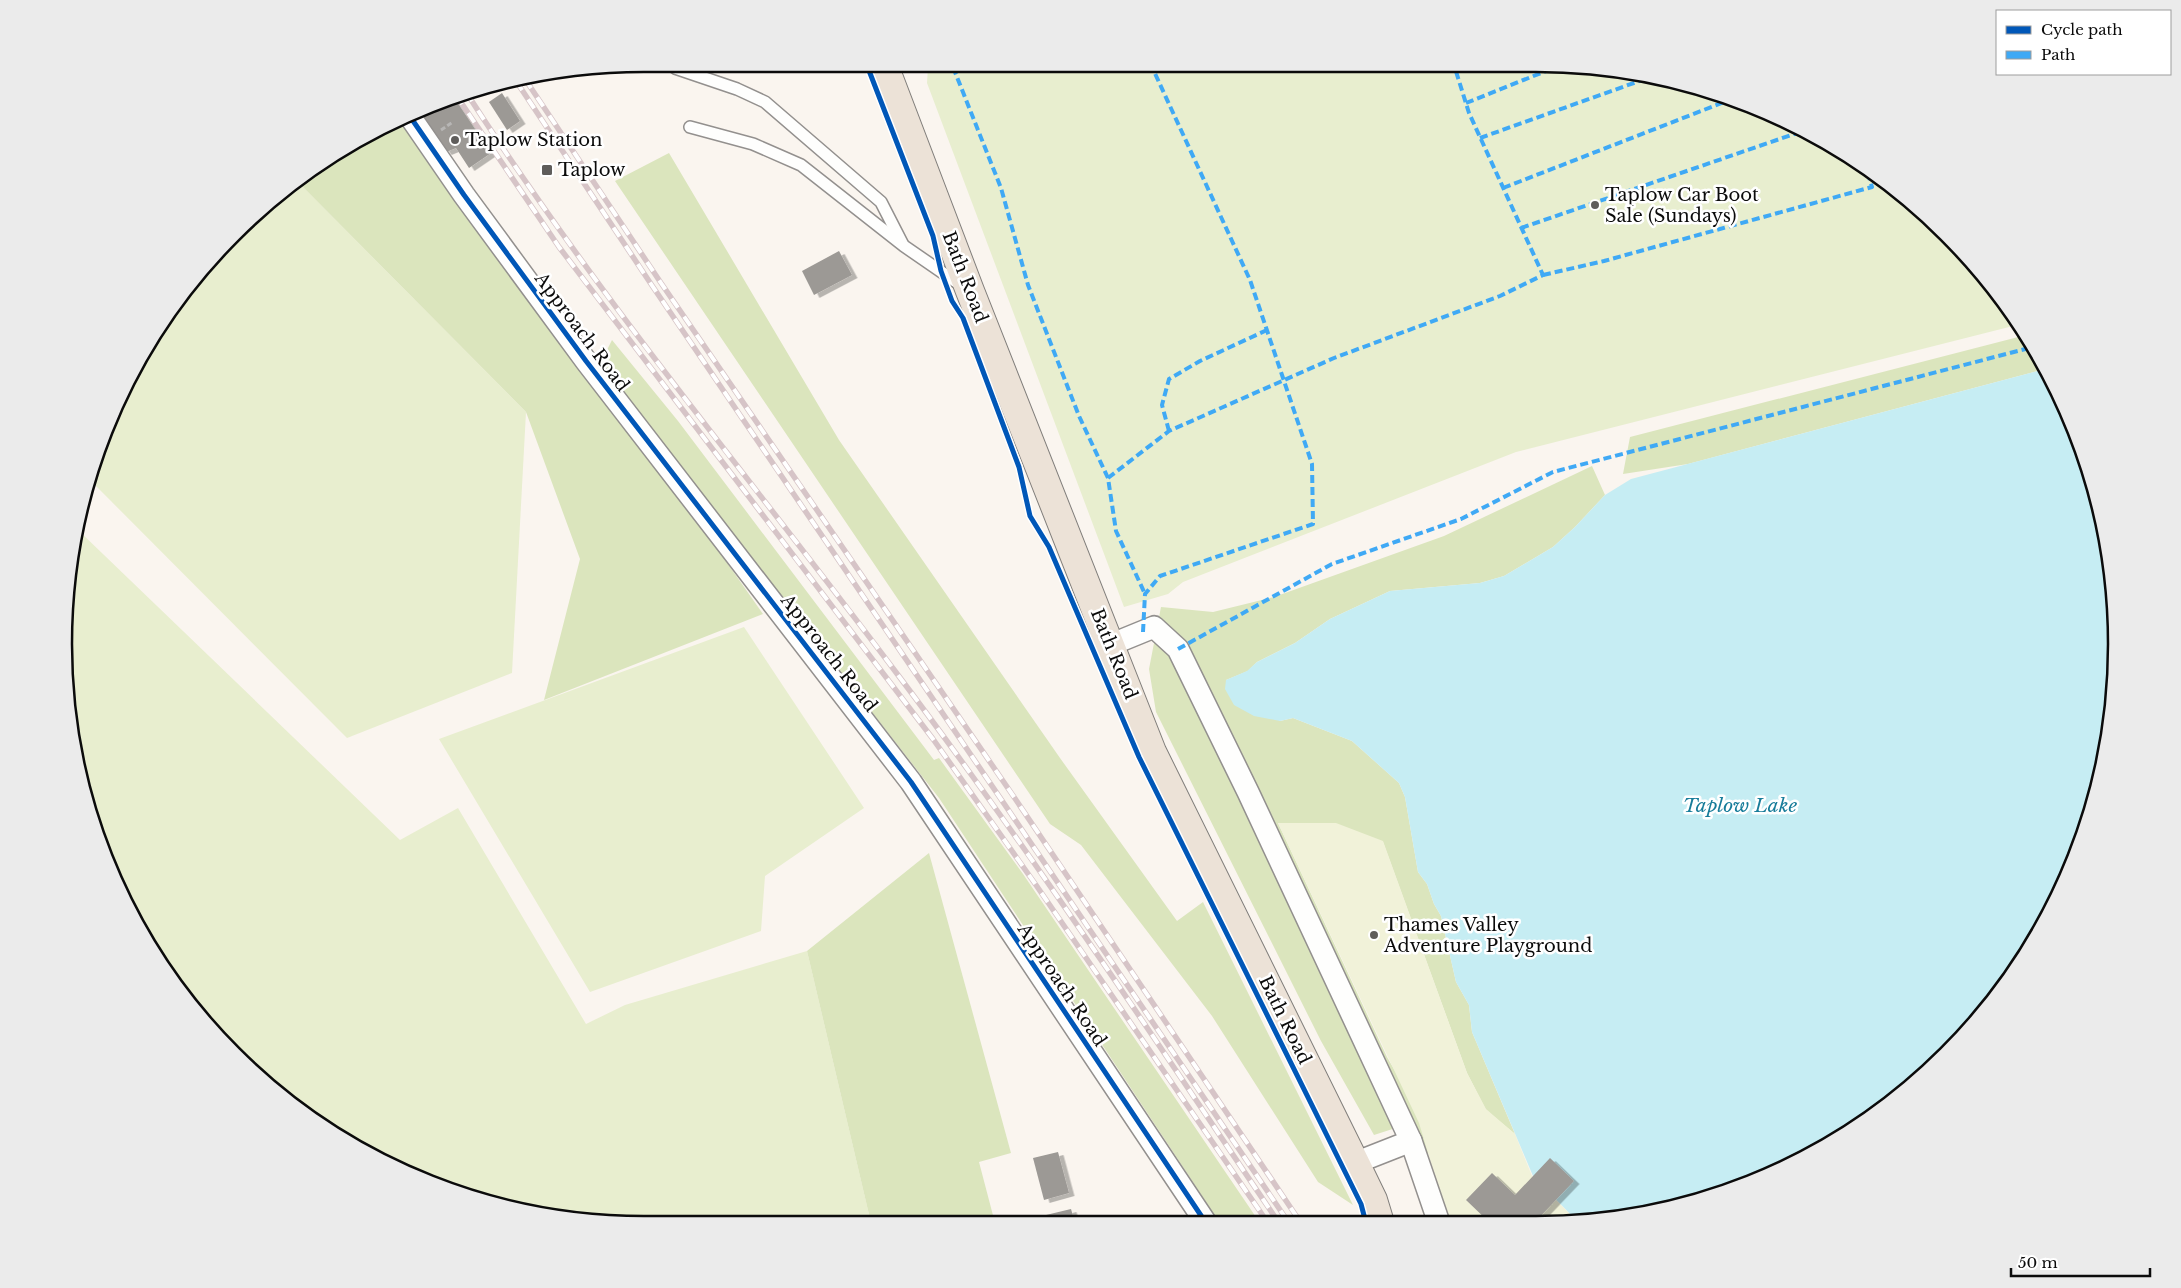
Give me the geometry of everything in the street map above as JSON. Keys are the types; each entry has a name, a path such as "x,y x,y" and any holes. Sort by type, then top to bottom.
{"main road":[{"name":"Bath Road","path":"887,72 970,291 1152,752 1355,1162 1373,1200 1378,1216"}],"street":[{"name":"Approach Road","path":"413,121 464,195 586,361 911,782 1201,1216"},
{"path":"1110,645 1154,628 1178,649 1248,792 1411,1141 1438,1216"},
{"path":"1355,1162 1411,1141"}],"lane":[{"path":"687,72 737,89 766,102 881,202 904,246"},
{"path":"690,127 753,144 801,165 904,246 970,291"}],"green space":[{"path":"928,72 1537,72 1612,77 1648,83 1721,103 1756,116 1790,131 1855,169 1914,214 1941,240 1967,267 2012,326 1516,452 1183,582 1168,594 1124,607 927,83"},
{"path":"406,124 683,500 763,614 544,700 580,559 526,412 302,186 358,149"},
{"path":"669,153 839,440 1060,758 1177,921 1203,902 1353,1205 1318,1182 1212,1016 1081,845 1050,824 615,181"},
{"path":"302,186 526,412 512,673 347,738 95,485 116,425 131,391 169,326 214,267 267,214"},
{"path":"2019,337 2039,371 1688,464 1623,474 1630,437"},
{"path":"612,340 678,421 934,760 939,758 1023,874 1255,1216 1215,1216 939,798 600,364"},
{"path":"1592,466 1605,495 1553,547 1504,576 1480,583 1390,591 1330,619 1295,643 1257,662 1248,671 1226,680 1280,721 1293,718 1352,741 1399,783 1405,797 1418,872 1427,884 1434,904 1441,916 1456,982 1469,1005 1472,1032 1515,1134 1486,1110 1467,1073 1383,842 1278,823 1387,1057 1432,1135 1434,1150 1425,1155 1411,1123 1374,1135 1321,1041 1156,712 1149,669 1161,607 1213,612 1274,597 1444,536"},
{"path":"83,535 400,840 458,808 586,1024 625,1005 807,951 869,1216 644,1216 569,1211 533,1205 460,1185 391,1157 358,1139 326,1119 267,1074 214,1021 169,962 131,897 103,828 92,792 77,719 72,644 77,569"},
{"path":"744,627 864,808 765,876 761,931 590,992 439,739"},
{"name":"Thames Valley Adventure Playground","path":"1278,823 1336,823 1383,841 1467,1073 1486,1109 1515,1134 1532,1176 1570,1214 1447,1216 1419,1123"},
{"path":"929,853 1011,1153 979,1162 993,1216 869,1216 807,951"}],"water":[{"name":"Taplow Lake","path":"2039,371 2065,425 2078,460 2098,533 2104,569 2107,607 2108,644 2104,719 2089,792 2065,863 2050,897 2012,962 1990,992 1967,1021 1914,1074 1855,1119 1823,1139 1790,1157 1756,1172 1685,1196 1648,1205 1612,1211 1570,1214 1533,1176 1472,1032 1469,1005 1456,982 1441,916 1434,904 1427,884 1418,872 1405,797 1399,783 1352,741 1293,718 1280,721 1254,716 1234,705 1225,689 1226,680 1247,671 1257,662 1295,643 1330,619 1390,591 1480,583 1504,576 1553,547 1605,495 1631,479"}],"building":[{"path":"502,93 520,121 507,130 489,102"},
{"path":"458,104 491,153 469,168 456,148 446,152 422,117"},
{"path":"839,251 852,275 814,295 802,271"},
{"path":"1058,1152 1069,1193 1044,1200 1033,1158"},
{"path":"1550,1158 1574,1181 1541,1216 1483,1216 1466,1200 1492,1173 1515,1195"},
{"path":"1071,1209 1073,1216 1046,1216"}],"railway":[{"path":"528,84 661,283 1014,797 1296,1216"},
{"path":"520,86 653,287 1284,1216"},
{"path":"471,100 516,167 621,314 841,599 945,738 1090,944 1274,1216"},
{"path":"461,103 559,247 933,739 1036,885 1263,1216"}],"marked path":[{"path":"955,72 1001,188 1028,285 1079,416 1108,478 1116,531 1145,594"},
{"path":"1143,632 1145,594 1160,576 1313,524 1312,464 1250,280 1154,72"},
{"path":"1108,478 1169,431 1334,358 1500,296 1543,275 1469,113 1456,72"},
{"path":"1466,103 1543,72"},
{"path":"1480,138 1638,81"},
{"path":"1503,188 1721,103"},
{"path":"1521,228 1795,134"},
{"path":"1543,275 1604,261 1872,187 1870,180"},
{"path":"1169,431 1162,405 1169,379 1200,361 1267,330"},
{"path":"1178,649 1332,564 1461,519 1553,472 2026,349"}],"cycle path":[{"path":"870,72 933,236 941,271 952,301 963,318 1019,467 1030,516 1049,547 1139,757 1361,1204 1364,1216"},
{"path":"413,121 464,195 586,361 911,782 1201,1216"}],"place":[{"name":"Taplow Station","path":"455,140"},
{"name":"Taplow","path":"547,170"},
{"name":"Taplow Car Boot Sale (Sundays)","path":"1595,205"},
{"name":"Thames Valley Adventure Playground","path":"1374,935"}]}
